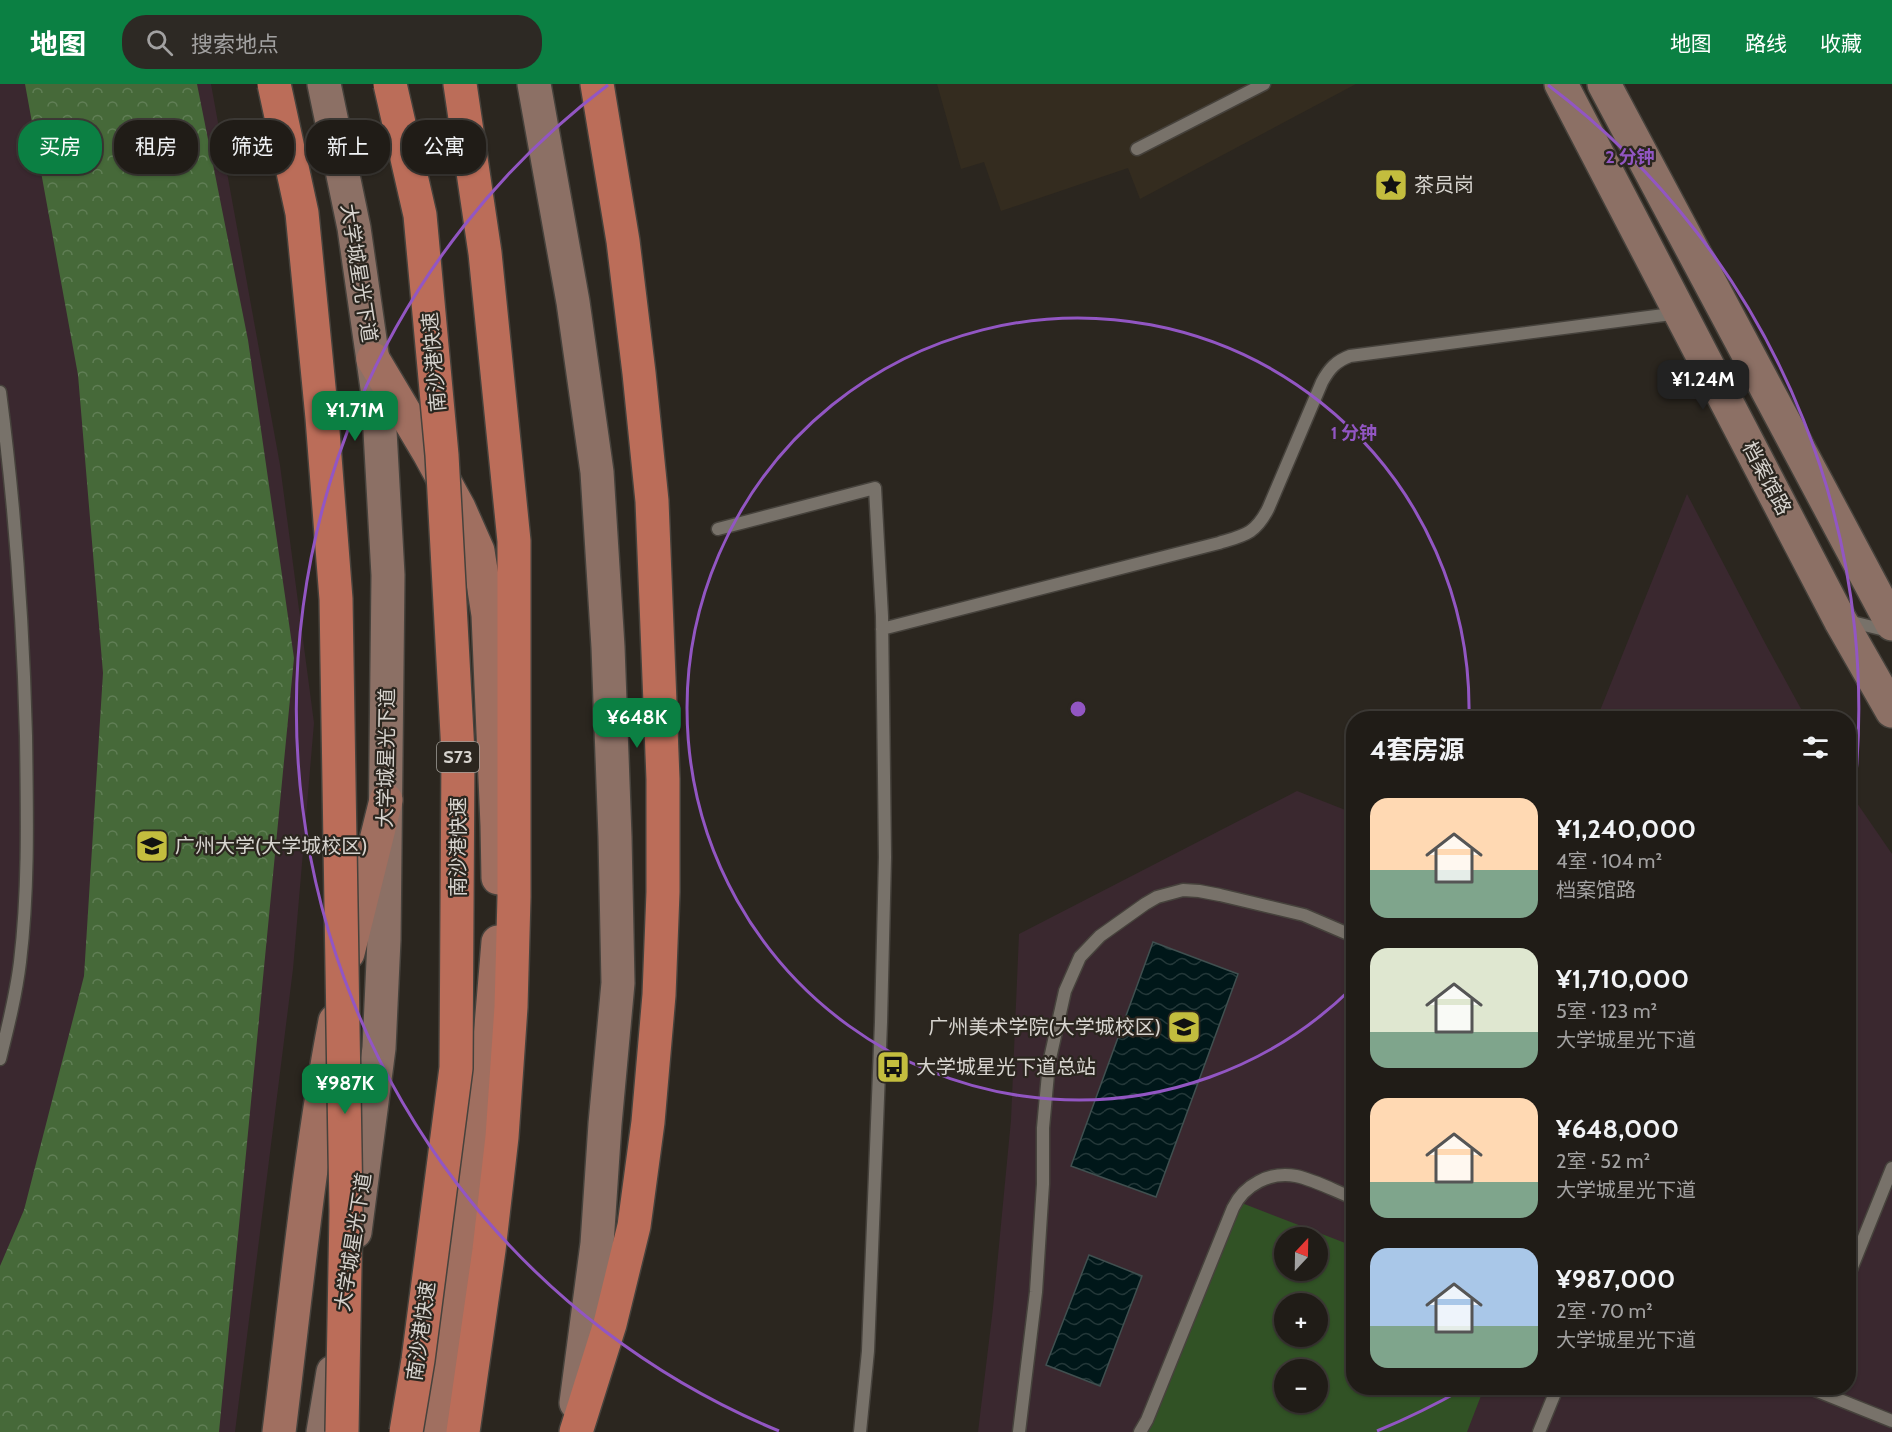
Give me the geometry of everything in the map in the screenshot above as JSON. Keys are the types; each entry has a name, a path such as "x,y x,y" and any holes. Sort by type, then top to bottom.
{"highway":[{"path":"274,84 302,213 322,418 336,599 346,1211 342,1432"},
{"name":"南沙港快速","path":"390,84 420,215 442,455 458,753 456,1068 418,1360 406,1432"},
{"path":"460,84 485,253 514,541 514,897 511,1007 502,1137 463,1432"},
{"path":"573,1429 610,1324 634,1226 649,1111 659,995 663,892 663,768 652,501 623,241 597,84"}],"main road":[{"name":"大学城星光下道","path":"323,1432 362,1192 379,1048 384,940 388,575 378,395 354,228 324,84"},
{"path":"534,84 573,302 597,471 608,647 615,837 618,983 597,1244 573,1429"},
{"name":"档案馆路","path":"1561,84 1840,620 1892,711"},
{"name":"档案馆路","path":"1604,84 1892,624"},
{"path":"373,359 459,508 478,551 488,615 498,825 498,956 487,1074 476,1154 457,1286 432,1432"},
{"path":"279,1432 320,1104 354,926 386,800"}],"lane":[{"path":"1137,149 1264,84"},
{"path":"882,629 1219,543 1251,532 1257,527 1268,509 1322,382 1331,367 1350,356 1681,313"},
{"path":"0,392 14,517 20,598 28,819 20,961 16,991 0,1059"},
{"path":"718,529 875,488 882,629 885,857 869,1340 860,1432"},
{"path":"1840,620 1892,632"},
{"path":"1019,1432 1036,1292 1047,1084 1065,991 1080,957 1100,936 1145,904 1163,895 1183,891 1220,895 1304,915 1346,933"},
{"path":"1856,1257 1892,1168"},
{"path":"1140,1432 1148,1420 1233,1208 1241,1195 1262,1180 1288,1175 1305,1179 1346,1195"},
{"path":"1539,1432 1554,1395"},
{"path":"1828,1395 1892,1420"}],"shaded area":[{"name":"广州大学(大学城校区)","path":"0,84 211,84 218,120 210,120 210,174 227,174 280,465 314,723 293,969 235,1432 0,1432"},
{"path":"937,84 1356,84 1140,199 1128,168 1001,211 984,162 961,169"},
{"path":"1687,494 1802,711 1600,711"},
{"name":"广州美术学院(大学城校区)","path":"1297,791 1346,810 1346,1395 1856,1395 1856,802 1892,854 1892,1432 978,1432 993,1308 1011,1120 1019,934"}],"green space":[{"name":"广州大学(大学城校区)","path":"25,84 197,84 210,149 210,174 215,174 248,340 294,658 219,1432 0,1432 0,1266 24,1210 84,976 103,673 78,375 41,174 102,174 102,120 32,120"},
{"path":"1234,1200 1304,1227 1274,1227 1274,1281 1328,1281 1328,1236 1346,1243 1346,1395 1481,1395 1467,1432 1143,1432"}],"water":[{"path":"1153,942 1238,974 1156,1197 1071,1166"},
{"path":"1089,1255 1142,1276 1100,1386 1046,1365"}],"place":[{"name":"茶员岗","path":"1391,185"},
{"name":"广州大学(大学城校区)","path":"152,846"},
{"name":"广州美术学院(大学城校区)","path":"1184,1027"},
{"name":"大学城星光下道总站","path":"893,1067"}]}
